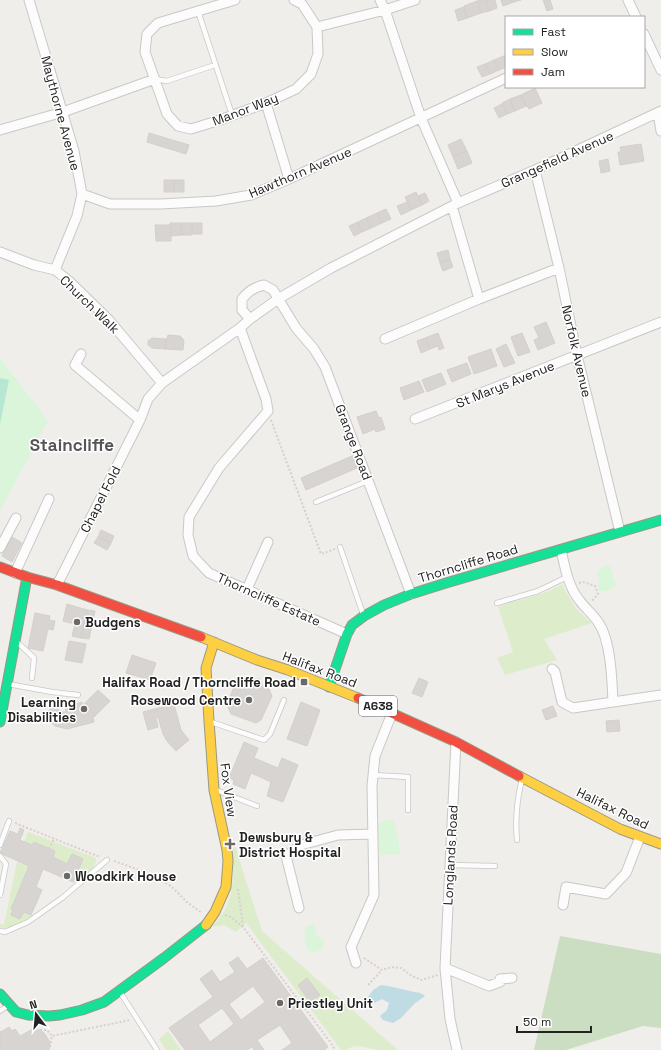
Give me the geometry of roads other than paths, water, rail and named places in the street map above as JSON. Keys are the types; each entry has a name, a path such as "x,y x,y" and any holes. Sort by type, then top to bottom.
{"street":[{"name":"Maythorne Avenue","path":"29,0 74,151 82,194 77,216 55,270"},
{"name":"Manor Way","path":"232,0 158,23 147,34 145,52 167,114 178,126 191,129 266,103 296,89 311,74 318,54 317,27"},
{"path":"294,0 302,4 317,27 385,10 415,0"},
{"path":"380,0 385,10 420,118 455,204 479,299"},
{"path":"628,0 636,16"},
{"path":"645,36 661,70"},
{"name":"Hawthorn Avenue","path":"82,194 110,204 161,204 216,201 251,195 289,180 505,78"},
{"path":"0,130 63,112 155,80"},
{"path":"266,103 289,180"},
{"path":"660,112 661,131"},
{"name":"Grangefield Avenue","path":"455,204 535,170 660,112"},
{"name":"Norfolk Avenue","path":"535,170 559,268 577,355 620,532"},
{"name":"Chapel Fold","path":"57,585 140,420 148,399 162,384 278,299 331,268 455,204"},
{"name":"Church Walk","path":"0,252 55,270 69,281 108,318 162,384"},
{"path":"385,339 479,299 559,268"},
{"path":"250,319 242,310 242,299 246,293 255,287 264,285 272,290 278,299"},
{"name":"Grange Road","path":"278,299 296,328 314,350 325,367 411,594"},
{"name":"St Marys Avenue","path":"415,419 661,322"},
{"name":"Thorncliffe Estate","path":"240,328 266,399 268,411 218,468 189,517 188,535 193,556 209,573 347,634"},
{"path":"81,354 75,365 140,420"},
{"path":"15,573 49,499"},
{"path":"0,548 16,518"},
{"name":"Thorncliffe Road","path":"329,687 347,634 352,625 364,616 411,594 661,520"},
{"path":"247,589 268,542"},
{"path":"561,550 569,580 579,600 598,622 606,639 612,675 613,702"},
{"name":"Halifax Road","path":"0,567 15,573 57,585 214,642 257,660 288,670 367,701 456,742 620,829 661,844"},
{"path":"0,722 27,576"},
{"name":"Fox View","path":"9,1005 16,1012 28,1015 49,1016 82,1010 104,1002 206,925 215,912 226,887 228,861 214,790 209,721 206,668 214,642"},
{"path":"552,668 555,672 562,702 573,708 661,695"},
{"path":"360,960 350,947 374,895 373,775 375,756 392,712"},
{"name":"Longlands Road","path":"456,742 445,970 450,1019 457,1050"},
{"path":"299,908 286,856 301,845 338,836 373,834"},
{"path":"563,905 566,887 606,894 626,873 640,837"},
{"path":"445,970 489,986 500,982 500,979 512,978"},
{"path":"0,994 9,1005"}],"lane":[{"path":"198,11 232,115"},
{"path":"155,80 167,81 212,66"},
{"path":"316,502 368,481"},
{"path":"340,547 364,616"},
{"path":"497,603 569,580"},
{"path":"15,640 34,658 32,678"},
{"path":"7,684 78,695"},
{"path":"209,721 264,740 270,734 284,700"},
{"path":"373,775 408,777 408,810"},
{"path":"517,840 516,827 518,792 522,777"},
{"path":"214,790 257,806"},
{"path":"0,845 8,820"},
{"path":"0,856 6,864 0,895"},
{"path":"0,931 5,932 28,922 62,898 107,860"},
{"path":"450,865 496,866"},
{"path":"119,991 157,1050"},
{"path":"0,1011 9,1005"}],"water":[{"path":"381,985 420,993 425,996 414,1004 401,1018 393,1023 383,1020 380,1016 387,1010 389,1003 382,999 372,1004 368,997 373,990"}],"place":[{"name":"Budgens","path":"77,622"},
{"name":"Halifax Road / Thorncliffe Road","path":"304,682"},
{"name":"Rosewood Centre","path":"249,700"},
{"name":"Learning Disabilities","path":"84,709"},
{"name":"Dewsbury & District Hospital","path":"230,844"},
{"name":"Woodkirk House","path":"67,876"},
{"name":"Priestley Unit","path":"280,1003"}],"district":[{"name":"Staincliffe","path":"72,445"}]}
